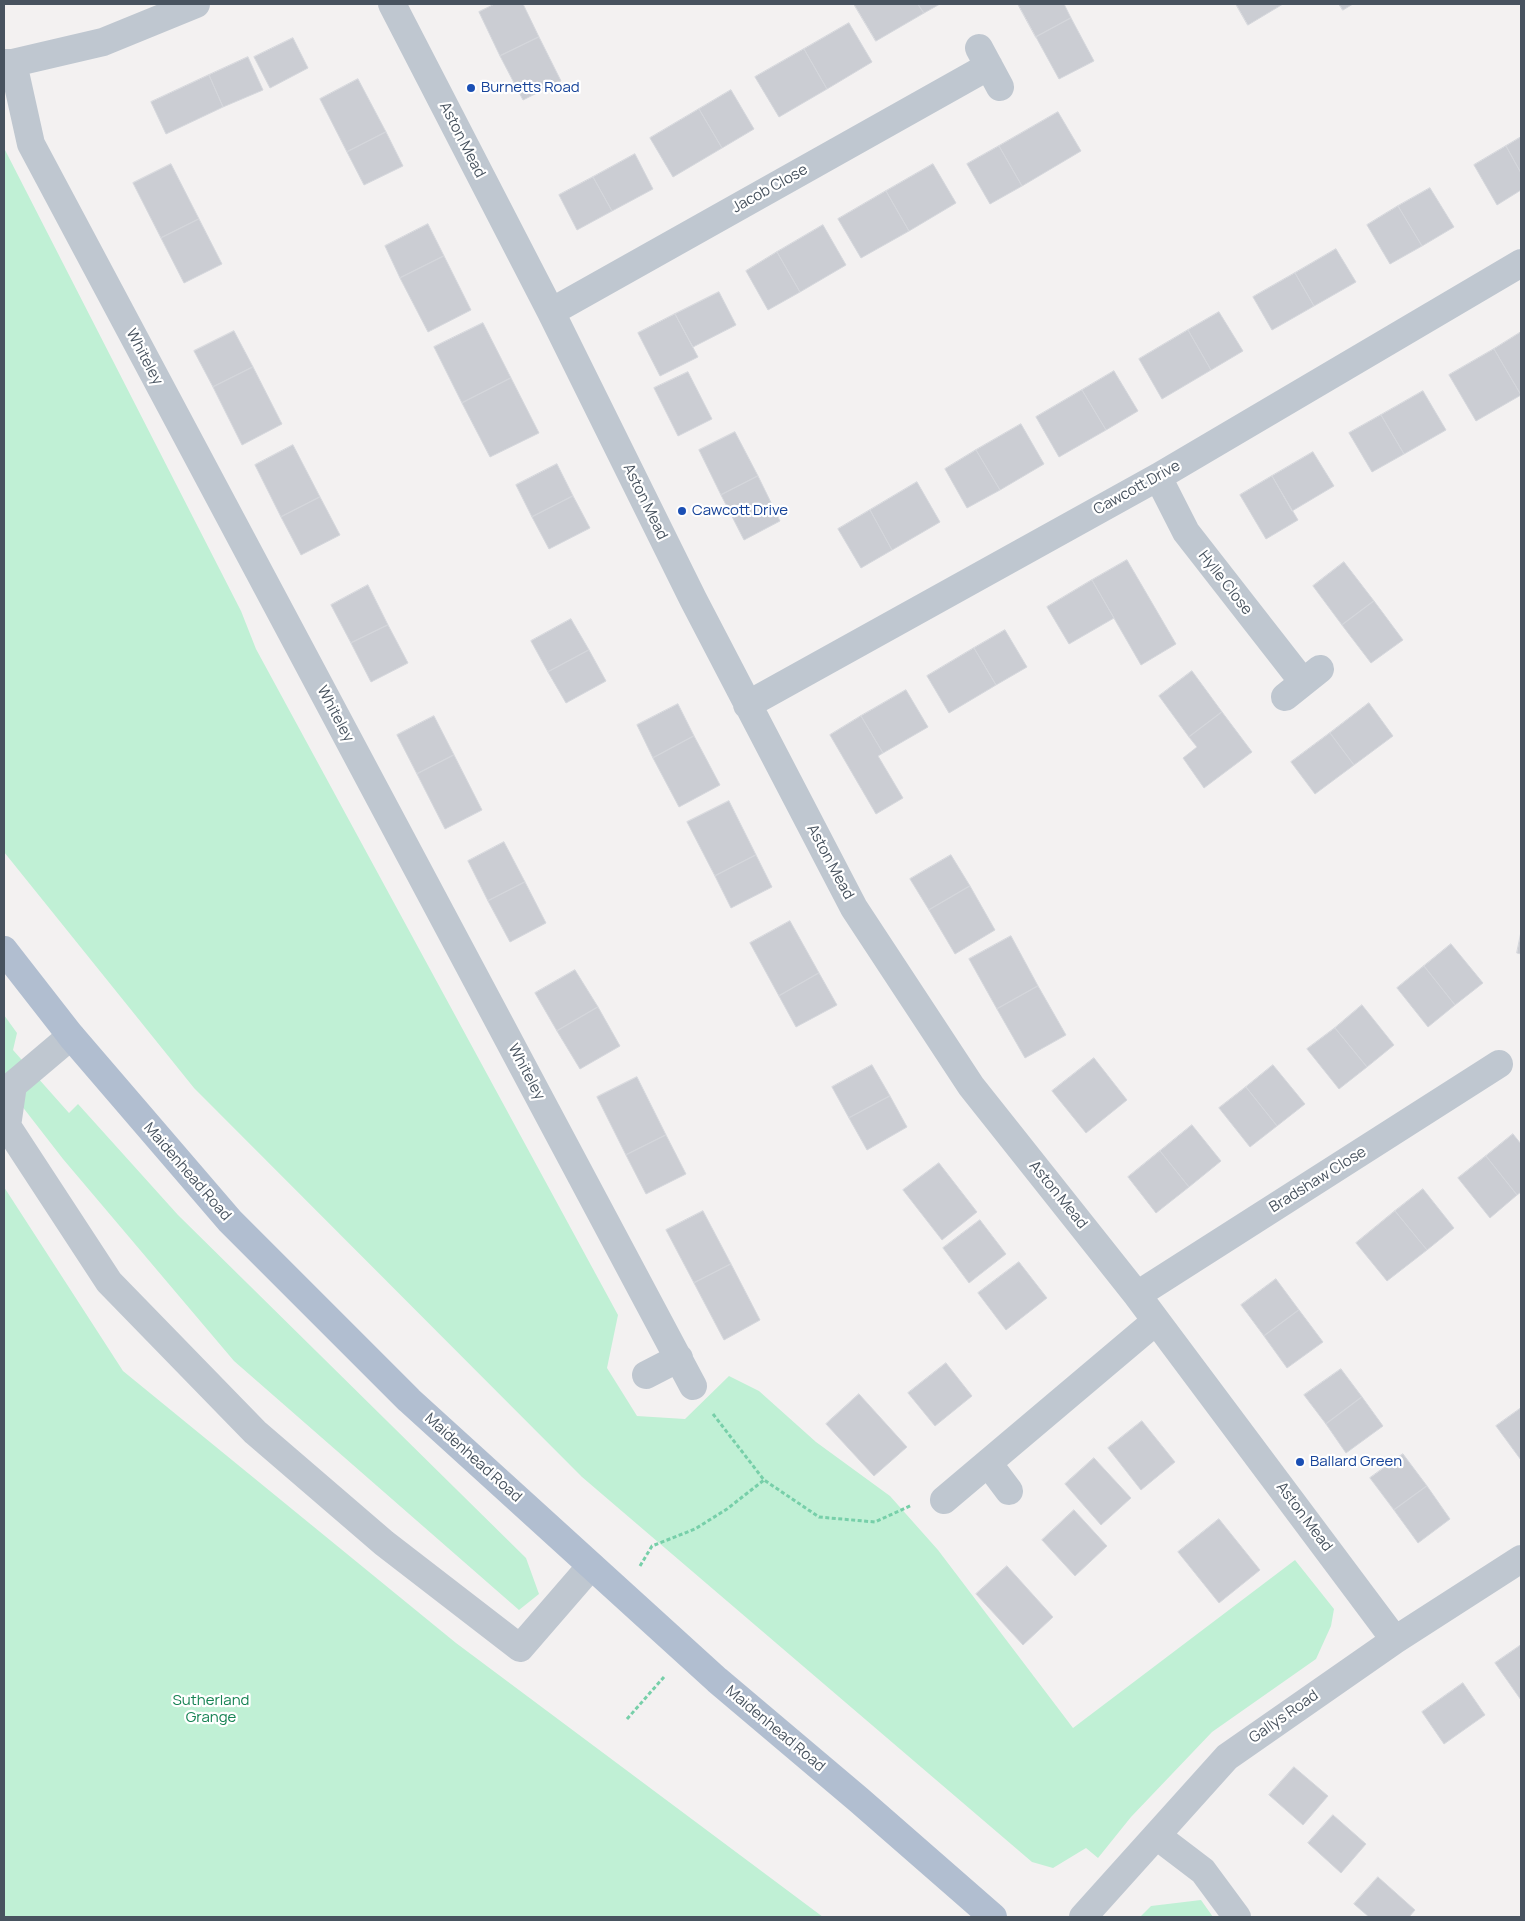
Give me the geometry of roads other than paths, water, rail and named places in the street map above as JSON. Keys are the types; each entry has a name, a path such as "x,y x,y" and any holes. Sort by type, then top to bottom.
{"main road":[{"name":"Maidenhead Road","path":"4,950 71,1036 230,1221 409,1400 717,1680 851,1793 993,1917"}],"street":[{"path":"8,63 103,42 196,4"},
{"name":"Aston Mead","path":"392,4 550,312 747,705 854,908 971,1086 1137,1295 1395,1640"},
{"name":"Whiteley","path":"8,63 31,144 693,1386"},
{"name":"Jacob Close","path":"550,312 989,67"},
{"name":"Cawcott Drive","path":"747,705 1158,477 1521,263"},
{"name":"Hylle Close","path":"1158,477 1186,532 1303,683"},
{"path":"71,1036 13,1085 7,1126 109,1282 255,1432 384,1543 520,1648 591,1566"},
{"name":"Bradshaw Close","path":"1137,1295 1499,1064"},
{"path":"944,1500 1156,1321"},
{"path":"646,1375 679,1358"},
{"path":"988,1463 1009,1491"},
{"name":"Gallys Road","path":"1083,1917 1227,1757 1395,1640 1521,1559"},
{"path":"1157,1836 1202,1871 1237,1917"}],"place":[{"name":"Burnetts Road","path":"471,88"},
{"name":"Cawcott Drive","path":"682,511"},
{"name":"Ballard Green","path":"1300,1462"}],"park label":[{"name":"Sutherland Grange","path":"211,1710"}]}
